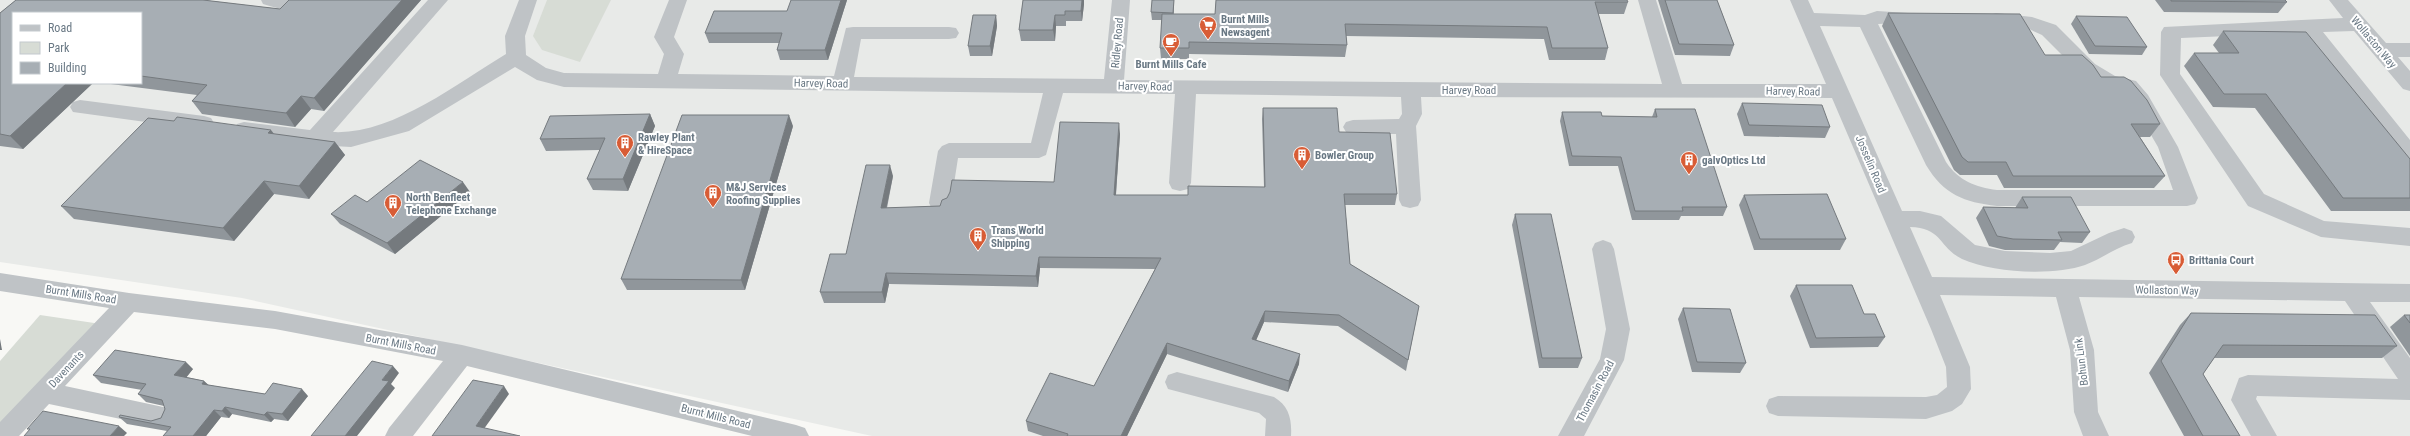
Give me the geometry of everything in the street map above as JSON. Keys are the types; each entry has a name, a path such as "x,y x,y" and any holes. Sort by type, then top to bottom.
{"street":[{"path":"270,0 300,4 304,0"},
{"path":"315,138 439,0"},
{"path":"80,107 315,138 351,140 402,126 516,58 515,36 528,0"},
{"path":"666,81 674,54 664,37 678,0"},
{"name":"Ridley Road","path":"1113,86 1121,0"},
{"path":"1647,0 1674,90"},
{"name":"Josselin Road","path":"1778,406 1926,408 1942,405 1956,397 1961,388 1960,376 1943,329 1799,0"},
{"name":"Wollaston Way","path":"2338,0 2410,84"},
{"path":"1807,19 1867,21 1877,17 1932,18"},
{"path":"1867,21 1937,165 1950,183 1959,189 1979,196 1997,198 2187,198 2168,147 2141,100 2129,86 2108,81 2088,69 2049,30 2032,23 1978,19"},
{"path":"2359,24 2171,32 2170,75 2256,200 2321,229 2410,237"},
{"path":"2308,26 2410,155"},
{"path":"842,84 853,33 949,33"},
{"path":"2381,50 2410,50"},
{"name":"Harvey Road","path":"516,58 529,68 551,78 564,80 1411,90 1840,91"},
{"path":"940,203 949,151 1039,150 1049,113 1054,86"},
{"path":"1180,183 1186,87"},
{"path":"1410,200 1406,126 1412,114 1411,90"},
{"path":"1353,127 1406,126"},
{"path":"1894,218 1920,220 1938,224 1966,250 1981,257 1993,259 2070,260 2082,256 2107,242 2124,237"},
{"name":"Thomasin Road","path":"1571,436 1612,360 1618,329 1603,249"},
{"name":"Burnt Mills Road","path":"0,282 129,302 275,320 462,355 796,436"},
{"name":"Wollaston Way","path":"1925,286 2410,293"},
{"name":"Bohun Link","path":"2065,289 2082,350 2086,412 2096,436"},
{"path":"2351,292 2410,377"},
{"name":"Davenants","path":"3,436 129,302"},
{"path":"398,436 462,355"},
{"path":"1177,382 1265,404 1278,412 1278,436"},
{"path":"2264,436 2243,400 2248,385 2410,390"},
{"path":"43,392 159,416"}],"shaded area":[{"path":"0,0 2410,0 2410,436 872,436 242,298 0,262"}],"green space":[{"path":"547,0 611,0 580,62 542,50 533,36"},
{"path":"40,315 101,324 0,424 0,361"}],"building":[{"path":"16,0 203,0 280,9 289,0 402,0 314,98 301,96 286,113 192,101 207,85 142,76 142,12 12,12 12,84 66,84 10,136 0,134 0,13"},
{"path":"791,0 841,0 825,50 777,50 782,33 705,33 714,11 787,11"},
{"path":"1023,0 1082,0 1081,11 1065,11 1065,15 1055,15 1053,30 1019,30"},
{"path":"1152,0 1174,0 1173,13 1151,12"},
{"path":"1216,0 1627,0 1628,2 1595,2 1608,48 1552,48 1547,27 1345,24 1347,45 1189,42 1189,48 1160,48 1162,14 1215,14"},
{"path":"1665,0 1717,0 1734,45 1679,44"},
{"path":"2285,0 2287,2 2171,1"},
{"path":"1888,13 2020,14 2045,55 2082,55 2093,65 2101,77 2124,77 2131,81 2147,100 2160,124 2131,124 2165,176 2013,176 2006,162 1968,162 1962,157"},
{"path":"973,15 996,15 990,46 968,46"},
{"path":"2076,16 2127,17 2147,47 2095,46"},
{"path":"2223,31 2306,32 2410,159 2410,198 2343,198 2266,94 2224,94 2194,53 2239,53"},
{"path":"1742,103 1822,105 1830,127 1749,125"},
{"path":"1263,108 1337,108 1339,132 1390,133 1397,194 1344,194 1350,264 1419,306 1408,360 1339,315 1265,311 1252,339 1300,354 1289,381 1167,343 1121,436 1067,436 1068,434 1026,421 1050,373 1094,386 1161,258 1039,257 1036,276 886,273 882,292 820,292 830,254 846,254 866,165 890,165 881,208 940,206 942,200 947,198 950,192 952,180 1054,182 1060,122 1119,123 1114,195 1188,195 1188,186 1265,187"},
{"path":"1655,109 1695,109 1727,207 1682,207 1683,211 1635,211 1621,157 1572,156 1562,112 1601,112 1602,116 1657,117"},
{"path":"650,114 623,179 587,179 605,138 540,139 550,116"},
{"name":"M&J Services Roofing Supplies","path":"682,115 789,115 741,280 621,279"},
{"path":"177,117 271,130 268,133 335,142 299,186 264,181 223,228 61,206 148,118 174,121"},
{"name":"North Benfleet Telephone Exchange","path":"420,160 463,182 387,243 331,214 355,195 367,202"},
{"path":"1827,194 1846,239 1760,239 1744,195"},
{"path":"2022,197 2071,197 2090,232 2058,232 2062,240 2013,239 1997,236 1983,207 2028,208"},
{"path":"1515,214 1551,214 1582,358 1542,358"},
{"path":"1796,285 1852,285 1864,314 1875,314 1885,337 1816,338"},
{"path":"1683,308 1730,309 1746,363 1697,362"},
{"path":"2191,313 2375,315 2397,346 2223,345 2203,374 2240,436 2203,436 2161,361"},
{"path":"2404,315 2410,315 2410,323"},
{"path":"115,350 186,362 174,375 204,381 202,384 265,394 273,383 302,389 282,414 267,412 264,415 225,407 222,411 214,410 193,436 163,436 171,427 119,417 120,415 151,421 161,418 165,409 162,400 138,394 146,384 93,375"},
{"path":"372,361 393,366 382,380 389,381 345,436 311,436"},
{"path":"473,380 504,386 476,426 520,436 432,436"},
{"path":"43,411 119,426 110,436 24,436 30,429 27,429"}],"place":[{"name":"Burnt Mills Newsagent","path":"1208,40"},
{"name":"Burnt Mills Cafe","path":"1171,57"},
{"name":"Rawley Plant & HireSpace","path":"625,158"},
{"name":"Bowler Group","path":"1302,170"},
{"name":"galvOptics Ltd","path":"1689,175"},
{"name":"M&J Services Roofing Supplies","path":"713,208"},
{"name":"North Benfleet Telephone Exchange","path":"393,218"},
{"name":"Trans World Shipping","path":"978,251"},
{"name":"Brittania Court","path":"2176,275"}]}
